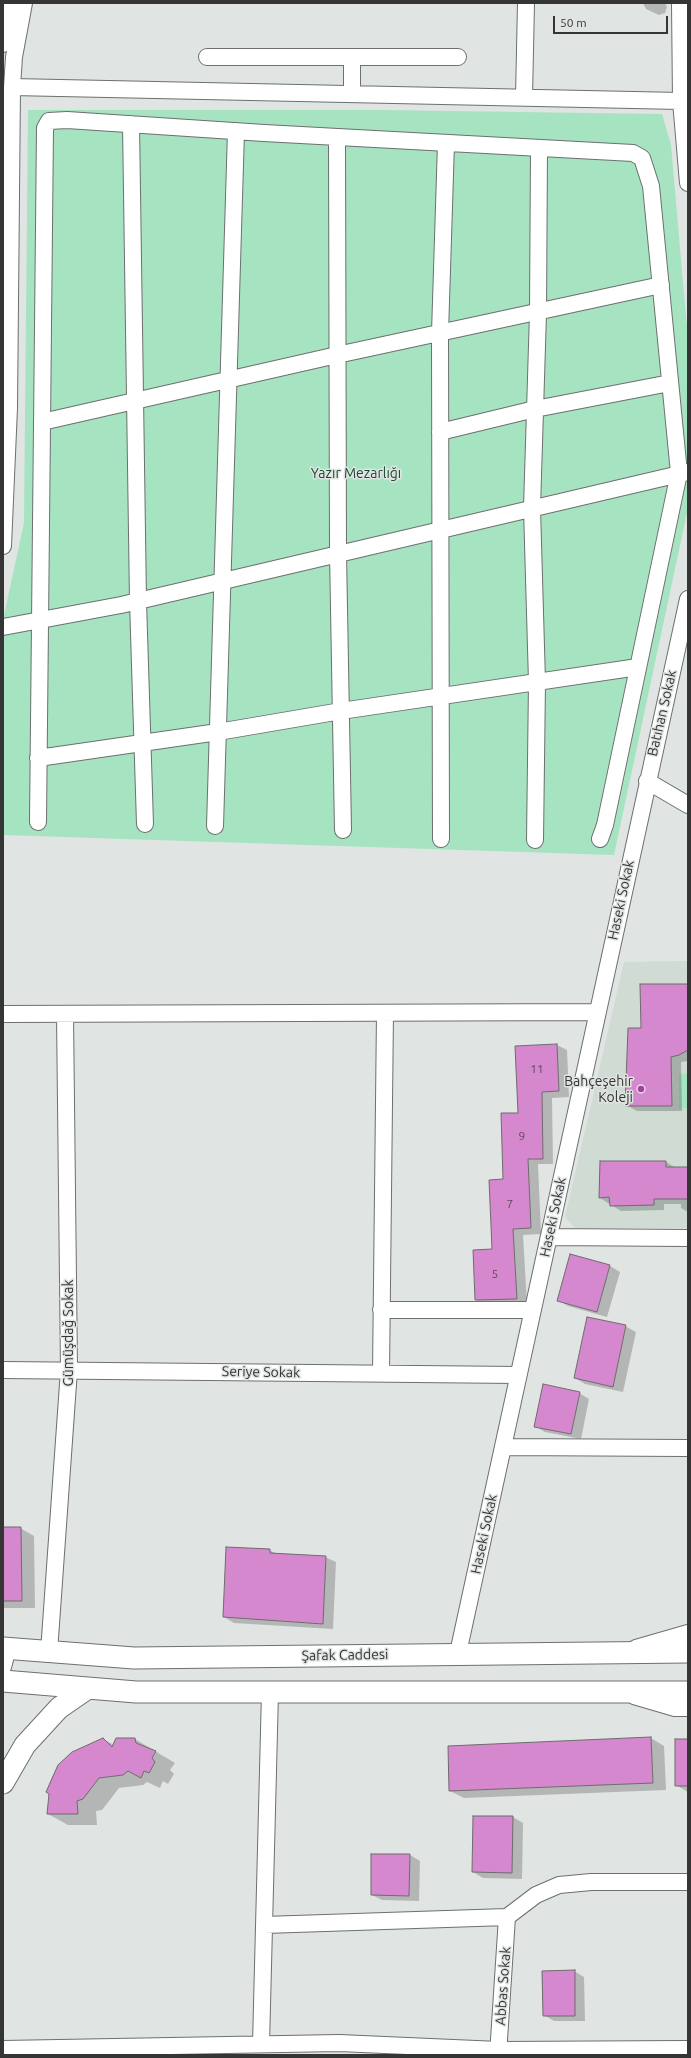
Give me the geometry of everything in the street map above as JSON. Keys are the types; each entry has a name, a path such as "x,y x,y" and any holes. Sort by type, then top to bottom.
{"main road":[{"name":"Şafak Caddesi","path":"5,1654 49,1652 134,1658 624,1651 688,1652"},
{"path":"3,1682 136,1692 688,1692"},
{"path":"3,1783 25,1745 59,1708 88,1688"}],"street":[{"path":"3,44 10,3"},
{"path":"3,546 9,408 12,87 14,57 24,3"},
{"path":"524,98 526,3"},
{"path":"682,7 681,100 688,182"},
{"path":"352,56 352,94"},
{"path":"207,57 458,56"},
{"path":"12,87 681,100"},
{"path":"38,822 45,128 49,121 67,120 337,138 633,153 642,158 651,186 670,383 684,473 638,667 605,825 600,839"},
{"path":"130,124 138,601 145,824"},
{"path":"215,826 223,581 227,381 236,131"},
{"path":"337,138 338,553 343,830"},
{"path":"441,839 439,530 440,333 446,143"},
{"path":"535,840 537,682 532,508 538,313 539,148"},
{"path":"42,422 337,355 538,313 660,285"},
{"path":"440,432 535,409 670,383"},
{"path":"3,627 138,601 684,473"},
{"name":"Batıhan Sokak","path":"647,781 688,599"},
{"path":"38,758 143,744 638,667"},
{"path":"647,781 688,805"},
{"name":"Haseki Sokak","path":"458,1653 647,781"},
{"path":"3,1014 597,1012"},
{"path":"381,1374 385,1013"},
{"name":"Gümüşdağ Sokak","path":"49,1652 69,1370 65,1014"},
{"path":"549,1237 688,1238"},
{"path":"382,1310 532,1310"},
{"name":"Seriye Sokak","path":"3,1370 518,1375"},
{"path":"503,1447 688,1448"},
{"path":"624,1651 688,1633"},
{"path":"261,2044 270,1692"},
{"path":"620,1692 675,1708 688,1708"},
{"path":"264,1926 507,1917 536,1895 558,1885 591,1882 688,1882"},
{"name":"Abbas Sokak","path":"498,2052 507,1917"},
{"path":"3,2055 3,2049 179,2050 261,2044 339,2043 498,2052 688,2049"}],"shaded area":[{"name":"Bahçeşehir Koleji","path":"688,961 688,1228 575,1228 565,1217 624,962"}],"green space":[{"name":"Yazır Mezarlığı","path":"28,110 378,110 662,114 671,145 688,339 688,508 614,855 3,835 3,620 24,523"},
{"path":"679,1074 688,1074 688,1108 679,1109"}],"building":[{"path":"640,984 688,984 688,1050 671,1057 672,1106 625,1106 628,1028 641,1028"},
{"path":"557,1044 559,1091 542,1092 543,1159 528,1159 531,1228 513,1229 517,1299 475,1300 473,1250 492,1249 489,1180 503,1179 501,1113 518,1113 515,1046"},
{"path":"600,1161 666,1161 666,1167 688,1167 688,1199 654,1199 654,1205 610,1206 609,1197 599,1198"},
{"path":"570,1254 610,1265 597,1312 557,1301"},
{"path":"587,1317 626,1325 613,1387 574,1378"},
{"path":"543,1384 580,1392 571,1434 534,1427"},
{"path":"3,1527 21,1527 22,1601 3,1601"},
{"path":"226,1547 270,1549 270,1553 326,1556 323,1624 223,1617"},
{"path":"651,1737 653,1783 449,1791 448,1746"},
{"path":"103,1738 112,1747 116,1738 135,1738 136,1743 156,1751 152,1758 155,1762 149,1773 144,1771 141,1778 128,1771 123,1775 99,1778 83,1799 77,1801 78,1814 47,1814 49,1794 46,1792 58,1765 72,1752"},
{"path":"675,1739 688,1739 688,1786 675,1786"},
{"path":"473,1816 513,1816 512,1873 472,1872"},
{"path":"371,1854 410,1854 409,1896 371,1895"},
{"path":"575,1970 575,2016 543,2016 542,1971"}],"place":[{"name":"Bahçeşehir Koleji","path":"641,1089"}]}
